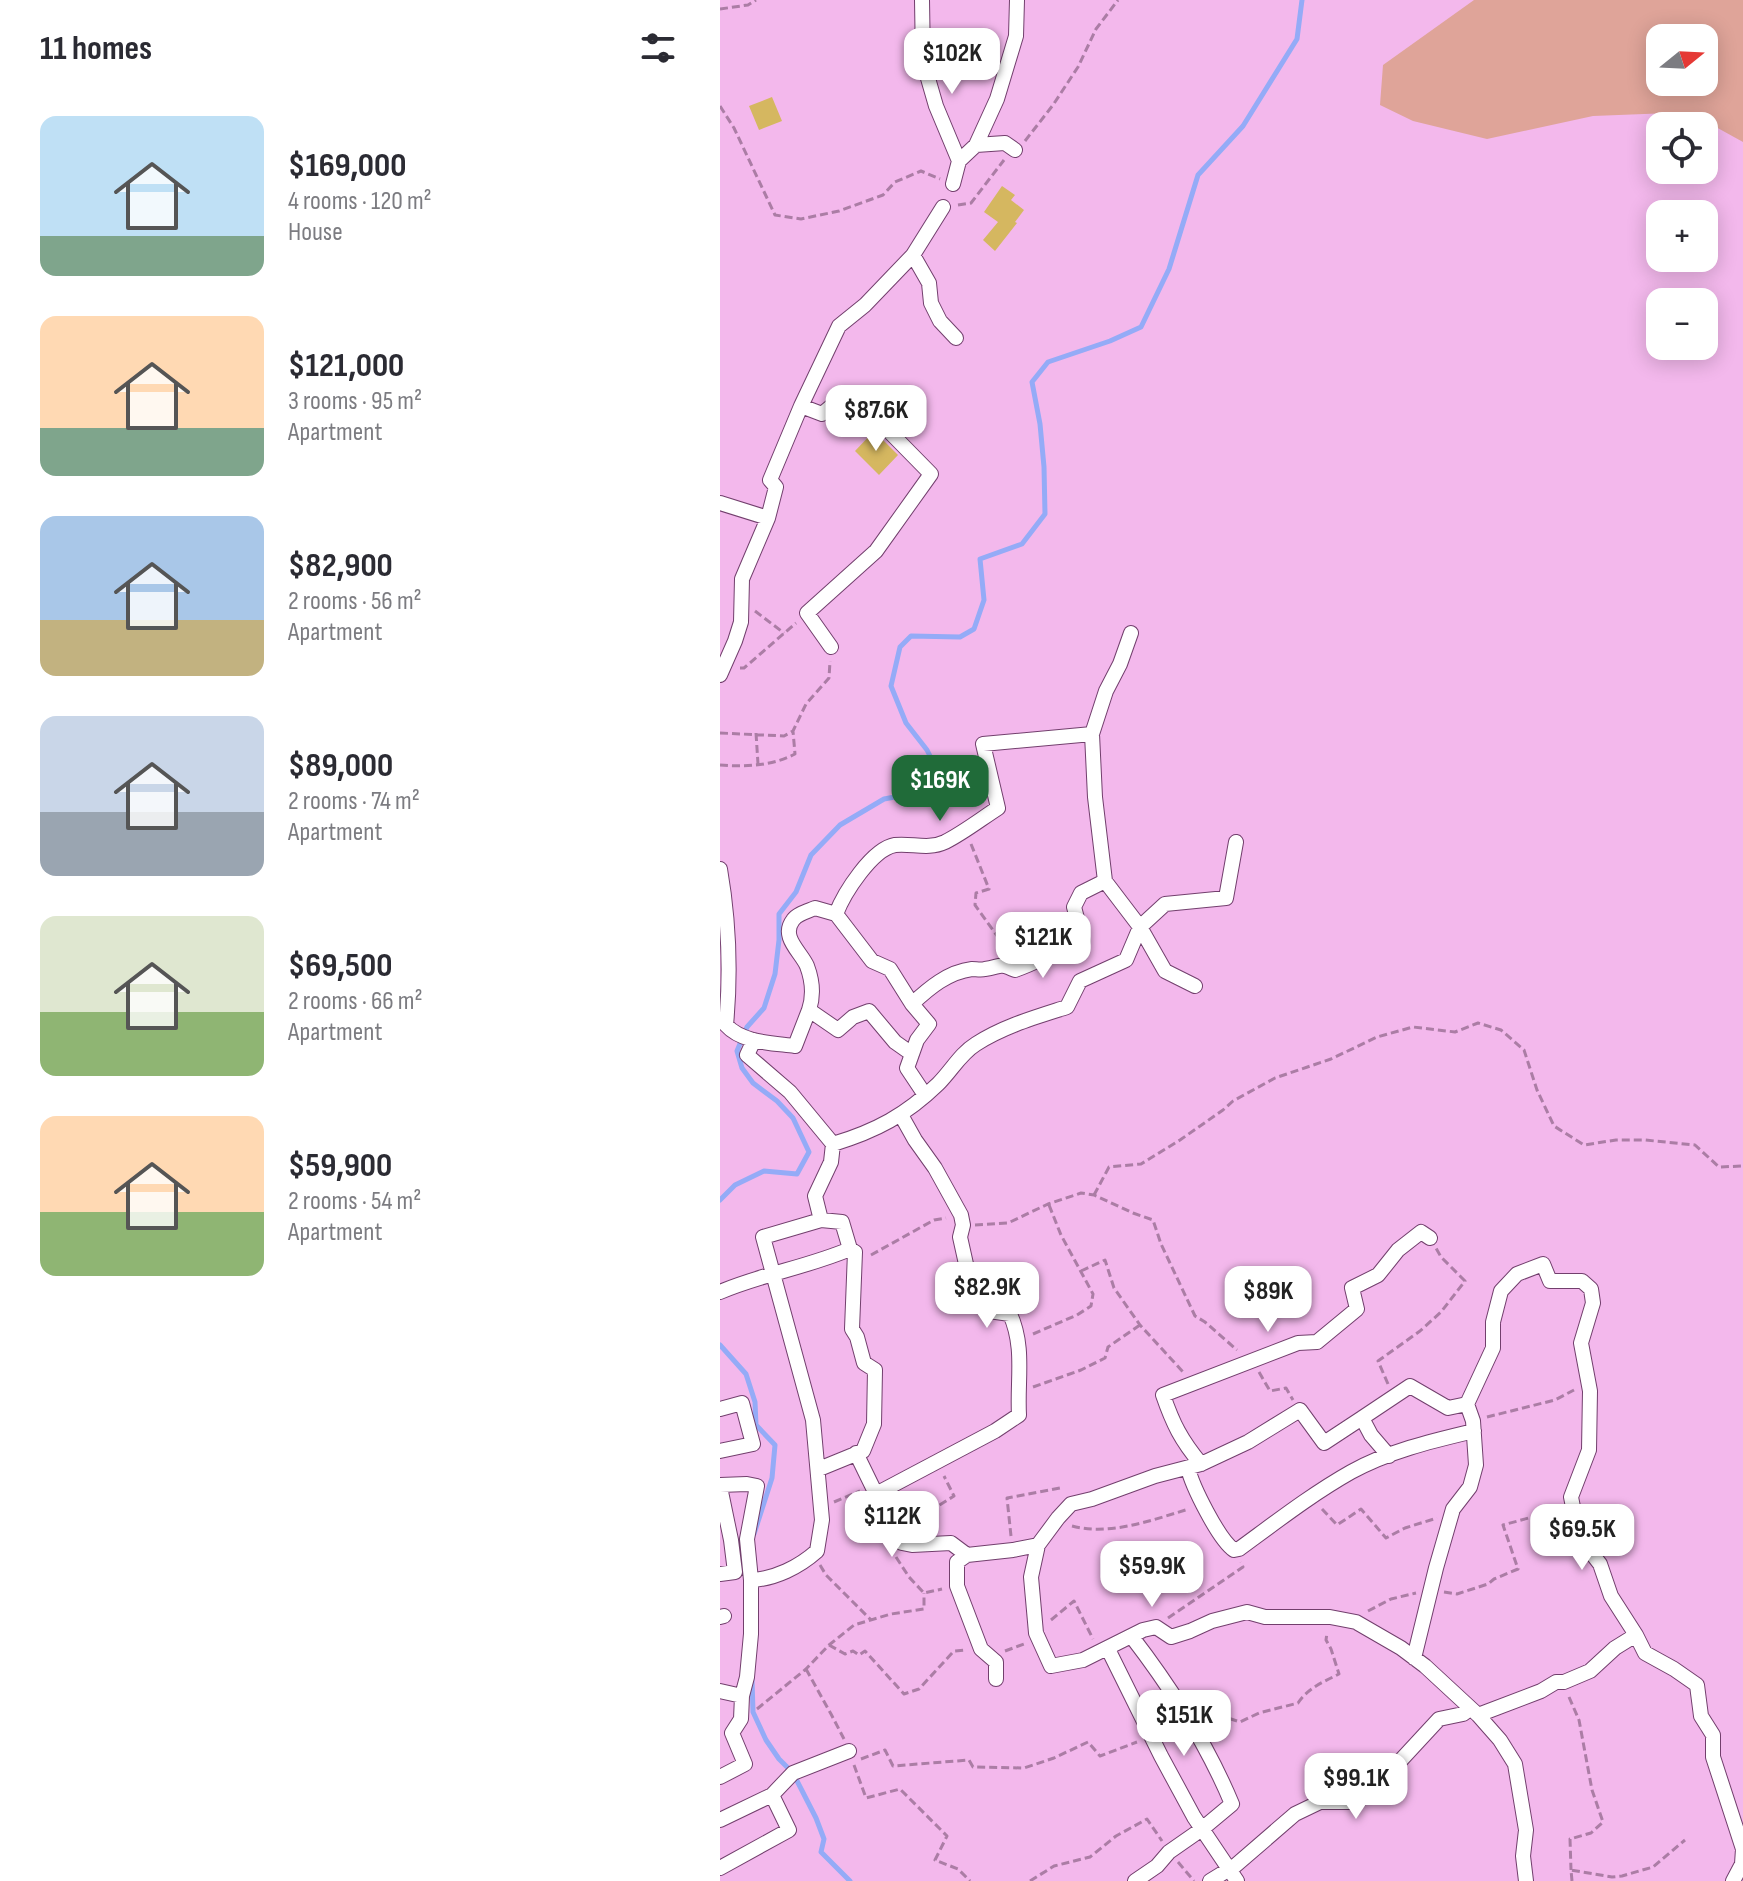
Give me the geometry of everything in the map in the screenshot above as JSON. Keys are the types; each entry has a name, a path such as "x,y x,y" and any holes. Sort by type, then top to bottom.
{"street":[{"path":"922,0 923,61 936,106 959,161"},
{"path":"953,184 959,161 976,145 997,99 1016,36 1017,0"},
{"path":"976,145 1005,143 1015,150"},
{"path":"722,672 741,622 742,579 768,518 776,487 770,480 839,326 865,305 913,255 943,207"},
{"path":"913,255 929,283 931,303 940,321 956,338"},
{"path":"801,406 822,414 835,403 860,397 876,418 931,474 876,551 807,613 831,647"},
{"path":"720,503 768,518"},
{"path":"1131,633 1106,691 1092,734 1095,797 1105,881 1140,927 1165,971 1195,986"},
{"path":"836,914 841,900 868,862 893,845 928,846 944,842 998,808 983,744 1092,734"},
{"path":"833,1144 879,1128 901,1115 939,1083 961,1055 976,1044 1018,1023 1067,1007 1080,981 1126,960 1140,927 1165,904 1226,898 1236,842"},
{"path":"720,869 724,1000 726,1025 733,1033 795,1046 814,997 806,962 791,944 789,928 794,918 815,908 836,914 872,961 890,969 929,1024 917,1040 907,1068 925,1095"},
{"path":"912,1004 931,985 955,974 1003,965 1015,970 1083,941 1074,907 1081,893 1105,881"},
{"path":"809,1010 838,1030 853,1017 869,1011 895,1042 912,1054"},
{"path":"752,1039 747,1055 790,1092 833,1144 831,1162 815,1196 821,1220"},
{"path":"874,1490 937,1462 1019,1415 1021,1370 1018,1335 1010,1314 989,1311 974,1300 960,1237 962,1220 935,1168 901,1115"},
{"path":"751,1580 766,1580 806,1561 817,1551 820,1536 819,1469 813,1420 763,1237 821,1220 842,1222 850,1249 855,1252 852,1329 864,1363 875,1370 874,1424 863,1451 819,1469"},
{"path":"1430,1238 1421,1232 1398,1250 1378,1275 1352,1288 1357,1309 1317,1342 1298,1343 1163,1395 1194,1466 1191,1481 1228,1546 1234,1550 1353,1471 1415,1445 1474,1426"},
{"path":"720,1292 850,1249"},
{"path":"1414,1658 1453,1509 1470,1487 1476,1465 1474,1426 1467,1404 1493,1348 1493,1322 1501,1291 1517,1274 1543,1264 1550,1281 1582,1281 1591,1289 1593,1303 1581,1343 1590,1391 1589,1450 1571,1497 1579,1537 1600,1564 1611,1596 1645,1653 1697,1685 1701,1716 1713,1735 1713,1757 1743,1849 1742,1864 1733,1881"},
{"path":"1467,1404 1448,1408 1410,1386 1324,1443 1300,1410 1248,1442 1194,1466 1071,1504 1038,1545 1031,1577 1036,1633 1051,1666 1083,1660 1143,1630 1156,1627 1171,1637 1247,1612 1265,1617 1330,1617 1356,1622 1425,1666 1500,1740 1515,1764 1526,1830 1523,1856 1526,1881"},
{"path":"720,1409 742,1403 753,1444 720,1451"},
{"path":"1362,1418 1371,1435 1389,1456"},
{"path":"856,1453 899,1538 912,1545 951,1543 967,1555"},
{"path":"720,1574 735,1572 725,1540 720,1486 757,1486 747,1539 751,1580 747,1677 741,1719 726,1736 745,1764 720,1777"},
{"path":"725,1540 747,1539"},
{"path":"996,1679 996,1662 981,1649 957,1586 957,1562 967,1555 1038,1545"},
{"path":"1233,1875 1236,1865 1295,1814 1320,1802 1357,1802 1439,1719 1529,1696 1556,1682 1564,1682 1590,1671 1615,1648 1636,1635"},
{"path":"1132,1637 1166,1680 1195,1729 1232,1804 1135,1881"},
{"path":"1108,1649 1202,1829 1233,1875"},
{"path":"720,1691 742,1696"},
{"path":"720,1820 772,1795 793,1773 849,1751"},
{"path":"720,1868 789,1830 772,1795"},
{"path":"1210,1881 1233,1875"}],"path":[{"path":"720,9 748,5 756,0"},
{"path":"943,207 971,203 999,165 1027,139 1078,67 1096,29 1118,0"},
{"path":"720,106 734,128 775,215 801,219 839,211 883,195 895,182 921,171 953,184"},
{"path":"742,601 784,633"},
{"path":"722,672 744,668 807,613"},
{"path":"720,765 770,764 795,754 793,731 806,704 829,678 831,647"},
{"path":"720,733 784,736 793,731"},
{"path":"756,733 758,764"},
{"path":"965,829 989,889 976,893 975,905 998,937 1003,965"},
{"path":"1094,1195 1109,1167 1141,1164 1233,1101 1275,1078 1331,1059 1377,1037 1413,1027 1455,1032 1478,1023 1501,1030 1524,1050 1537,1090 1554,1126 1584,1145 1645,1140 1695,1145 1719,1167 1743,1166"},
{"path":"854,1266 934,1220 1008,1223 1081,1193 1094,1195 1153,1220 1195,1316 1252,1361 1270,1391 1286,1388 1300,1410"},
{"path":"1018,1335 1027,1336 1091,1306 1093,1294 1048,1204"},
{"path":"1395,1396 1378,1361 1441,1312 1465,1281 1441,1257 1430,1238"},
{"path":"1081,1271 1105,1260 1114,1288 1140,1325 1191,1383"},
{"path":"1018,1391 1081,1370 1105,1358 1108,1347 1140,1325"},
{"path":"1474,1426 1555,1400 1576,1389 1590,1391"},
{"path":"741,1719 806,1669 854,1625 891,1614 924,1609 924,1593 909,1577 892,1548 899,1538 954,1496 937,1462"},
{"path":"1013,1550 1007,1498 1060,1488 1071,1504"},
{"path":"821,1507 874,1490"},
{"path":"1312,1496 1337,1525 1361,1509 1386,1538 1405,1528 1451,1516"},
{"path":"1356,1622 1370,1609 1391,1599 1432,1590 1457,1594 1488,1584 1518,1569 1503,1525 1561,1509 1571,1497"},
{"path":"1058,1518 1086,1530 1109,1528 1139,1524 1204,1505"},
{"path":"1156,1627 1243,1567 1234,1550"},
{"path":"813,1555 826,1575 871,1620"},
{"path":"924,1593 957,1586"},
{"path":"1195,1729 1228,1718 1240,1722 1259,1713 1298,1703 1318,1684 1339,1674 1326,1640 1330,1617"},
{"path":"806,1669 849,1751"},
{"path":"1564,1682 1579,1720 1592,1790 1603,1822 1591,1833 1570,1839 1572,1881"},
{"path":"970,1881 958,1869 935,1860 947,1836 900,1789 866,1798 853,1761 885,1750 893,1766 969,1760 973,1767 1024,1768 1088,1742 1100,1756 1152,1737"},
{"path":"1030,1881 1054,1866 1090,1857 1116,1836 1147,1819 1169,1852 1194,1881"},
{"path":"1571,1870 1622,1876 1653,1867 1685,1840"}],"shaded area":[{"path":"1474,0 1743,0 1743,142 1718,128 1718,112 1593,116 1487,139 1413,121 1380,105 1383,65"}],"building":[{"path":"772,97 782,121 759,130 749,106"},
{"path":"1002,186 1015,195 1011,200 1024,210 995,251 983,240 998,222 984,212"},
{"path":"874,431 898,455 879,475 855,451"}],"waterway":[{"path":"720,1200 735,1185 764,1171 797,1174 809,1152 793,1118 753,1083 742,1068 737,1051 747,1027 764,1008 775,974 779,914 796,892 811,855 840,825 884,799 934,793 938,772 927,750 906,723 891,686 900,647 911,636 960,637 974,629 984,600 980,559 1022,544 1045,514 1040,424 1032,382 1048,362 1141,327 1169,269 1198,175 1243,126 1297,39 1302,0"},
{"path":"720,1345 746,1374 755,1402 756,1425 775,1445 772,1478 754,1534"},
{"path":"752,1679 753,1712 766,1740 793,1773 816,1818 824,1839 821,1852 850,1881"}]}
